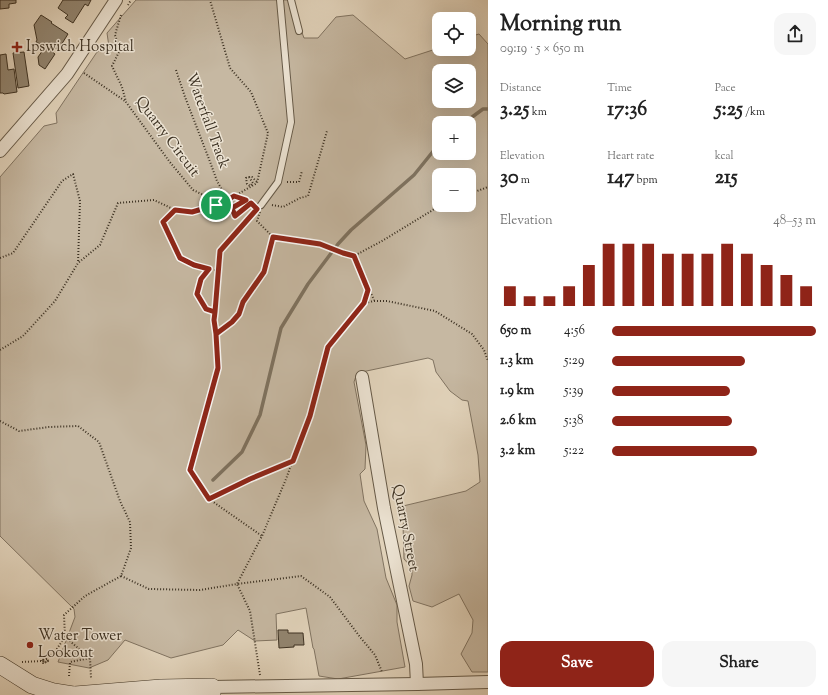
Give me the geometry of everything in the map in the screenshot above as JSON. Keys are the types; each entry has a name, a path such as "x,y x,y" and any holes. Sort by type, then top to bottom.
{"street":[{"path":"0,151 67,74 116,0"},
{"name":"Quarry Street","path":"362,377 384,508 416,664 416,684"},
{"path":"0,665 32,685 69,695 161,688 212,691 488,682"}],"lane":[{"path":"259,207 278,182 291,122 280,0"},
{"path":"291,0 299,30"}],"path":[{"path":"126,6 131,0"},
{"path":"0,350 24,336 55,301 78,264 100,245 118,203 154,200 175,210 192,212 226,201 257,182 268,134 251,92 230,68 210,0"},
{"name":"Quarry Circuit","path":"122,13 115,35 120,50 112,66 122,87 126,102 169,161 193,190 210,198 216,205"},
{"name":"Waterfall Track","path":"176,70 217,181 226,201"},
{"path":"84,73 126,102"},
{"path":"234,196 246,200 232,208 235,216 251,203 259,207 283,207 300,198 308,196 327,131"},
{"path":"278,182 299,182 302,171"},
{"path":"0,258 13,253 62,181 73,174 80,201 78,264"},
{"path":"249,177 252,177 257,182"},
{"path":"476,191 488,187"},
{"path":"259,207 260,211"},
{"path":"259,207 220,251 214,320 218,368 190,470 209,499 262,536"},
{"path":"175,210 163,222 180,258 194,265 218,271"},
{"path":"259,216 257,220 273,237 320,244 354,256 432,210"},
{"path":"216,334 232,322 239,314 243,302 264,272 273,237"},
{"path":"354,256 374,301"},
{"path":"209,269 201,279 197,294 206,309 215,312"},
{"path":"237,584 262,536 293,461 310,416 328,347 364,303 368,290"},
{"path":"364,303 387,301 435,311 472,334 484,350 488,361"},
{"path":"0,421 20,431 49,427 78,426 99,442 120,501 130,522 131,548 121,576 85,596 64,615 65,637 54,653 42,661 42,660 47,658 48,661 43,663 41,657"},
{"path":"209,499 250,479 293,461"},
{"path":"121,576 149,589 200,590 301,576 330,597 375,655 383,675"},
{"path":"237,584 250,611 260,676"},
{"path":"65,637 90,658 91,678"},
{"path":"69,676 70,662 90,658"}],"shaded area":[{"path":"136,0 290,0 304,38 318,38 336,17 353,15 405,59 432,50 432,56 476,56 476,35 479,34 488,44 488,672 472,672 461,654 472,633 473,620 459,594 432,607 413,601 409,586 412,568 404,559 403,524 406,520 403,506 466,491 480,482 478,455 468,401 462,400 450,391 436,372 433,360 428,358 357,373 354,382 366,445 365,469 360,474 364,501 377,529 386,578 397,605 397,622 405,667 338,679 319,676 306,608 276,614 277,640 255,641 238,630 223,645 171,658 125,640 108,660 89,668 58,662 75,617 74,609 0,536 0,177 44,126 57,123 56,113 97,52 109,47 107,33"}],"building":[{"path":"0,0 16,0 16,3 9,4 9,8 0,9"},
{"path":"63,0 91,0 88,6 85,4 73,23 65,18 68,15 58,8"},
{"path":"41,15 68,34 58,50 53,46 55,42 53,45 49,42 46,47 55,54 45,69 39,65 38,57 43,50 38,47 40,44 36,42 37,40 34,25"},
{"path":"24,52 29,86 18,88 13,53"},
{"path":"6,54 8,70 14,69 17,92 4,94 0,93 0,55"},
{"path":"278,630 288,630 288,633 303,633 304,645 279,648"}],"waterway":[{"path":"474,116 483,109 488,109"},
{"path":"213,480 242,452 260,415 281,328 308,284 338,244 351,230 414,175 432,153"}],"place":[{"name":"Ipswich Hospital","path":"17,47"},
{"name":"Water Tower Lookout","path":"30,645"}],"route":[{"path":"216,205 192,212 175,210 163,222 180,258 194,265 209,269 201,279 197,294 206,309 215,312 214,320 216,334 232,322 239,314 243,302 264,272 273,237 320,244 354,256 368,290 364,303 328,347 310,416 293,461 250,479 209,499 190,470 218,368 214,320 215,312 220,251 257,209 251,203 235,216 232,208 246,200 234,196 216,205"}]}
